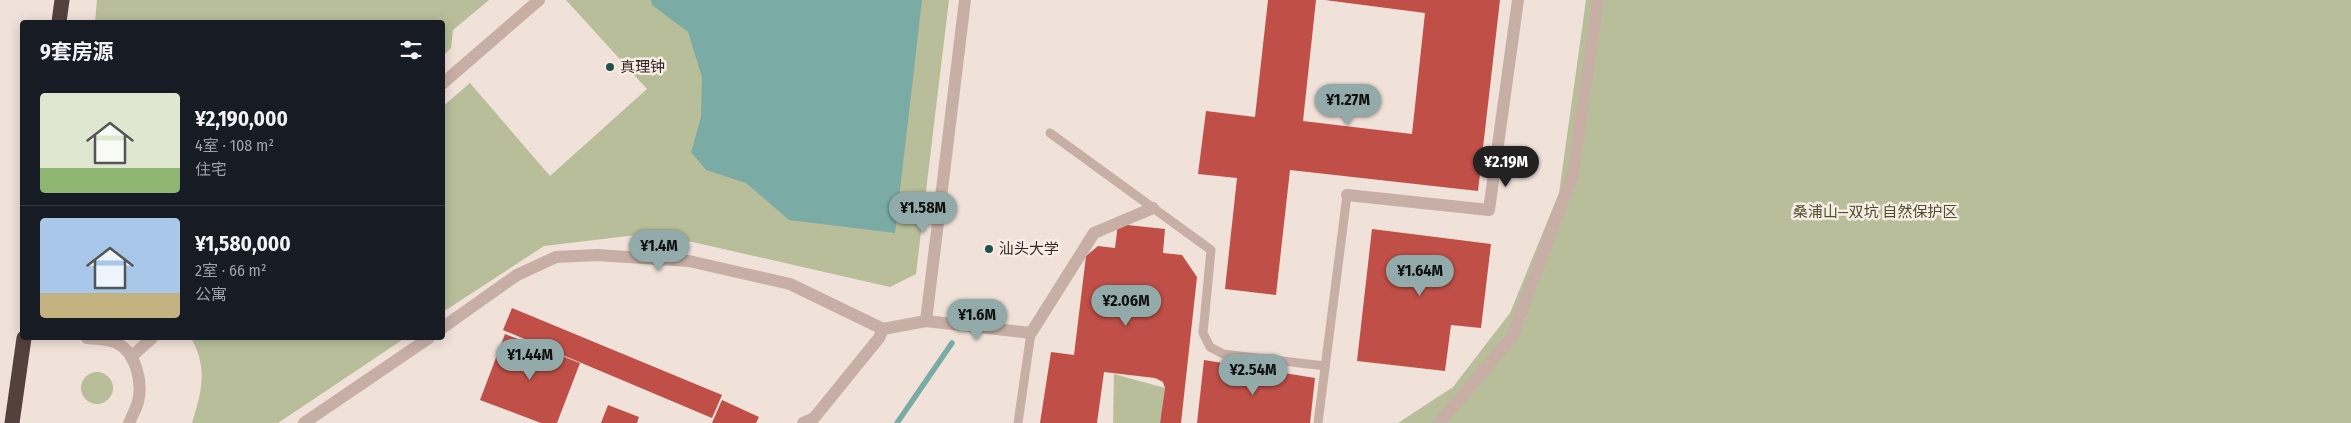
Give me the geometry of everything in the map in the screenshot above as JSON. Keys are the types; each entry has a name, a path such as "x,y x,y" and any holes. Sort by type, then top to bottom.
{"highway":[{"path":"60,20 62,0"},
{"path":"12,423 24,340"}],"street":[{"path":"445,81 539,0"},
{"path":"926,321 965,0"},
{"path":"1347,195 1489,210 1518,0"},
{"path":"1439,423 1512,337 1516,328 1573,173 1598,0"},
{"path":"445,326 517,275 556,257 597,255 689,261 790,284 883,330 926,321 1031,333 1094,233 1153,208"},
{"path":"803,423 814,418 879,338 883,330"},
{"path":"97,340 118,344 128,351 139,378 138,401 129,423"},
{"path":"130,357 150,340"},
{"path":"304,423 426,340"}],"lane":[{"path":"1050,133 1211,250 1203,333 1210,347 1223,354 1325,366"},
{"path":"1318,423 1347,195"},
{"path":"1018,423 1031,333"}],"green space":[{"path":"97,0 489,0 453,30 451,48 445,54 445,20 95,20"},
{"path":"566,0 949,0 916,274 890,287 653,233 544,246 445,311 445,104 470,83 550,176 647,89"},
{"name":"桑浦山—双坑 自然保护区","path":"1586,0 2351,0 2351,423 1398,423 1453,387 1510,313 1559,193"},
{"path":"192,340 402,340 278,423 192,423 202,380 200,359"},
{"path":"97,372 108,377 113,388 108,399 97,404 86,399 81,388 86,377"},
{"path":"1114,374 1165,388 1160,423 1113,423"}],"water":[{"path":"651,0 922,0 895,233 789,220 746,183 706,170 691,152 701,117 702,77 688,32 652,5"}],"building":[{"path":"1268,0 1316,0 1303,121 1412,134 1425,13 1325,0 1500,0 1478,191 1290,170 1276,295 1225,289 1237,178 1198,174 1206,111 1255,117"},
{"path":"1118,224 1165,229 1163,253 1182,255 1197,277 1181,423 1160,423 1165,388 1163,382 1155,378 1104,372 1097,423 1040,423 1051,352 1074,355 1086,256 1098,246 1115,248"},
{"path":"1372,229 1491,244 1481,328 1451,325 1445,371 1357,361"},
{"path":"512,308 722,395 712,418 503,330"},
{"path":"505,334 580,363 557,423 541,423 480,400"},
{"path":"1204,360 1315,378 1310,423 1197,423"},
{"path":"722,400 759,417 756,423 712,423"},
{"path":"608,405 639,417 637,423 601,423"}],"waterway":[{"path":"897,423 952,343"}],"place":[{"name":"真理钟","path":"610,67"},
{"name":"汕头大学","path":"989,249"}]}
